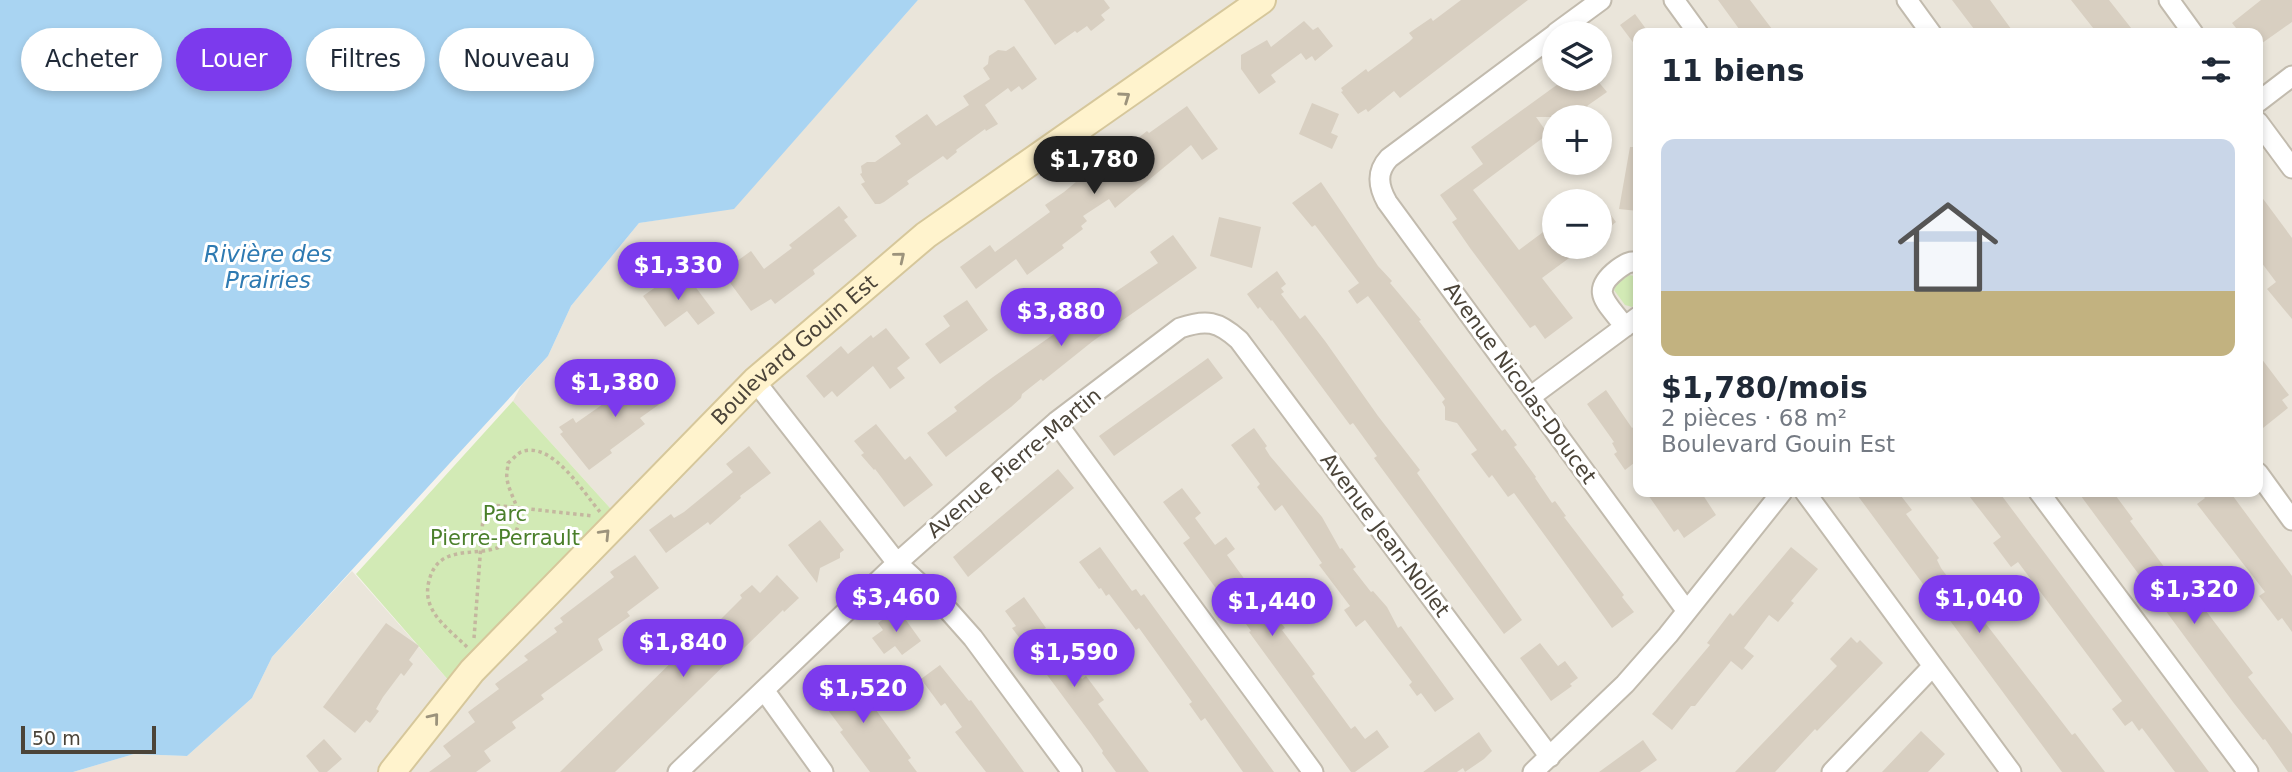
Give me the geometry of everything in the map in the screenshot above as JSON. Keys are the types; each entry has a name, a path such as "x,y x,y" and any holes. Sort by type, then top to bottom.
{"street":[{"name":"Boulevard Gouin Est","path":"392,772 472,663 755,381 926,235 1262,0"},
{"path":"1573,21 1601,0"},
{"path":"1674,0 1695,28"},
{"path":"1907,0 1927,28"},
{"path":"2169,0 2189,28"},
{"name":"Avenue Nicolas-Doucet","path":"1542,44 1384,164 1380,172 1382,194 1686,610"},
{"path":"2263,98 2292,76"},
{"path":"2263,129 2292,168"},
{"path":"1530,397 1631,322 1605,299 1601,288 1603,282 1626,263 1633,262"},
{"name":"Avenue Pierre-Martin","path":"678,772 897,563 1056,422 1180,328 1212,322"},
{"name":"Avenue Jean-Nollet","path":"1212,322 1227,329 1240,340 1550,757"},
{"path":"755,381 897,563 948,611 972,638 1072,772"},
{"path":"1056,422 1313,772"},
{"path":"2263,480 2292,520"},
{"path":"1533,772 1625,684 1778,497"},
{"path":"1809,497 2011,772"},
{"path":"2043,497 2248,772"},
{"path":"1832,772 1933,666"},
{"path":"764,690 823,772"}],"path":[{"path":"472,663 433,614 426,599 432,570 442,559 453,554 480,551 500,546 513,537 518,524 519,508 507,479 508,463 521,452 541,451 559,463 604,517 519,508 484,504 480,551 472,663"}],"shaded area":[{"path":"918,0 2292,0 2292,772 73,772 134,754 187,756 252,698 272,657 352,571 456,689 620,519 513,401 521,386 548,356 571,306 639,223 734,208"}],"green space":[{"path":"1629,275 1633,276 1633,306 1625,305 1614,290 1617,284"},
{"name":"Parc Pierre-Perrault","path":"513,401 620,519 456,689 356,574"}],"water":[{"name":"Rivière des Prairies","path":"0,0 918,0 734,209 639,223 571,306 548,356 272,657 252,698 187,756 134,754 73,772 0,772"}],"building":[{"path":"1024,0 1104,0 1110,8 1101,15 1105,20 1091,31 1087,26 1055,45"},
{"path":"1461,0 1528,0 1400,98 1394,91 1368,112 1366,109 1358,114 1341,92 1341,88 1409,42 1413,38 1409,33 1431,18 1433,21"},
{"path":"1718,0 1750,0 1771,28 1738,28"},
{"path":"1952,0 1990,0 2010,28 1973,28"},
{"path":"2071,0 2109,0 2131,28 2093,28"},
{"path":"2261,0 2292,0 2292,22 2263,42 2263,28 2236,28 2232,23"},
{"path":"1635,14 1645,28 1633,28 1633,42 1620,25"},
{"path":"1304,21 1313,30 1318,27 1333,46 1315,61 1312,56 1306,60 1301,53 1271,75 1276,82 1259,94 1241,69 1241,55 1267,40 1271,47"},
{"path":"1014,46 1037,79 1022,90 1019,86 1011,92 1008,88 985,105 998,124 986,131 985,129 947,160 943,156 907,181 909,184 884,202 875,204 861,184 865,182 860,174 861,166 867,162 875,162 901,144 895,136 927,114 936,126 969,105 963,96 990,79 983,68 988,64 989,56 998,50 1006,51"},
{"path":"1548,91 1607,92 1588,105 1542,105 1542,117 1536,117 1542,126 1542,138 1473,190 1519,250 1542,233 1542,259 1568,259 1542,278 1573,318 1545,339 1535,325 1530,328 1470,248 1452,222 1457,219 1440,195 1483,164 1471,147"},
{"path":"1312,103 1339,114 1331,133 1338,136 1332,149 1299,134"},
{"path":"1187,106 1218,149 1202,160 1191,145 1115,208 1109,199 1083,216 1087,221 1081,226 1083,229 1062,245 1064,248 1027,275 1016,259 976,289 960,267 990,245 995,252 1050,212 1045,205 1088,170 1111,153 1114,157 1147,131 1149,133"},
{"path":"1630,147 1633,147 1633,210 1619,209"},
{"path":"1321,182 1378,266 1392,281 1390,283 1421,320 1419,321 1502,431 1505,429 1517,445 1514,447 1552,503 1555,501 1566,516 1564,517 1624,595 1622,597 1634,612 1612,628 1514,493 1508,497 1492,475 1489,478 1471,454 1477,450 1457,423 1445,420 1445,407 1442,402 1445,399 1368,296 1357,304 1348,291 1359,283 1315,225 1312,227 1292,203"},
{"path":"2263,199 2292,238 2292,319 2267,289 2276,282 2263,265"},
{"path":"839,206 848,217 844,220 857,236 813,270 815,274 775,304 771,299 751,311 722,272 751,251 764,269 792,248 789,245"},
{"path":"1219,217 1261,227 1252,268 1210,256"},
{"path":"1173,235 1197,268 1093,341 1043,381 1041,379 1011,407 946,457 927,433 957,411 954,407 1067,325 1064,321 1072,313 1095,297 1099,303 1158,263 1150,252"},
{"path":"1277,271 1286,284 1281,288 1284,292 1281,294 1300,319 1305,315 1325,341 1420,470 1417,473 1522,620 1504,634 1374,458 1377,456 1353,423 1350,425 1272,320 1260,307 1258,309 1247,294"},
{"path":"688,277 715,313 698,325 687,311 665,327 643,296 667,279 673,288"},
{"path":"967,300 988,330 940,364 925,344 950,326 943,316"},
{"path":"886,328 910,358 897,368 905,378 890,389 873,366 837,397 832,391 824,398 806,376 841,346 848,354 871,335 873,338"},
{"path":"1208,358 1223,378 1114,456 1099,436"},
{"path":"2263,361 2289,395 2282,400 2288,408 2263,428"},
{"path":"649,366 671,396 640,418 645,424 610,450 612,453 589,470 560,434 563,432 559,427 573,418 576,423 616,395 613,392"},
{"path":"1606,390 1633,427 1633,464 1625,470 1614,454 1617,452 1612,443 1614,442 1587,404"},
{"path":"876,424 905,460 910,456 933,485 904,507 861,455 864,453 854,441"},
{"path":"1254,428 1267,446 1265,448 1270,456 1322,517 1340,549 1342,548 1356,567 1353,569 1387,607 1398,628 1401,626 1454,699 1435,712 1421,693 1417,696 1409,685 1412,682 1365,620 1356,627 1344,610 1350,606 1319,565 1322,563 1282,505 1275,511 1257,487 1260,484 1231,445"},
{"path":"749,446 771,473 740,496 741,498 710,525 708,522 666,553 649,530 671,514 674,518 684,512 733,472 726,464"},
{"path":"1058,469 1074,488 968,577 953,557"},
{"path":"1182,488 1201,513 1195,518 1215,545 1226,537 1235,549 1227,555 1264,606 1267,605 1285,628 1282,630 1315,674 1312,676 1351,729 1355,726 1365,739 1377,730 1389,747 1355,772 1351,772 1249,632 1251,631 1231,603 1228,605 1183,543 1190,538 1163,502"},
{"path":"1650,497 1704,497 1716,515 1684,538 1678,529 1674,532"},
{"path":"1859,497 1902,497 1912,510 1906,514 1939,558 1937,560 1941,568 2072,735 2075,733 2105,772 2062,772"},
{"path":"1970,497 2003,497 2209,772 2175,772 2142,728 2139,731 2132,721 2125,726 2112,709 2122,701 2018,562 2011,567 1993,543 2001,537"},
{"path":"2082,497 2117,497 2133,519 2130,521 2194,607 2200,603 2253,673 2248,677 2292,734 2292,772 2288,772 2265,739 2263,740"},
{"path":"2234,497 2292,576 2292,632 2282,618 2278,621 2259,596 2265,592 2197,504 2205,498"},
{"path":"820,520 844,550 840,553 840,558 820,568 817,583 788,545"},
{"path":"1100,547 1132,591 1136,589 1141,596 1144,594 1274,772 1243,772 1205,718 1201,721 1189,704 1192,702 1139,628 1136,630 1109,594 1106,596 1101,588 1099,589 1079,562"},
{"path":"1791,547 1818,569 1791,601 1794,603 1778,622 1769,615 1744,648 1754,656 1742,670 1731,661 1672,730 1652,714 1710,645 1707,643 1730,613 1733,616"},
{"path":"635,555 659,588 627,612 630,616 598,639 603,650 541,695 544,699 512,722 516,728 484,751 491,761 476,772 429,772 451,756 443,746 475,722 468,712 499,689 495,684 528,660 524,656 557,632 554,628 563,622 560,618 614,577 610,572"},
{"path":"777,575 799,598 741,649 615,772 560,772 699,635 702,638 742,598 740,595 752,585 760,593"},
{"path":"1024,597 1046,628 1044,629 1082,679 1086,676 1104,700 1098,704 1149,772 1116,772 1012,628 1016,626 1005,611"},
{"path":"898,609 921,641 902,655 895,646 884,654 872,638 883,630 878,623"},
{"path":"386,623 419,646 409,660 413,664 404,676 401,673 383,697 376,709 379,711 370,723 366,720 355,733 323,707"},
{"path":"1851,637 1857,643 1860,640 1883,663 1775,772 1735,772 1837,666 1830,659"},
{"path":"1540,643 1558,666 1565,661 1578,678 1570,684 1572,686 1551,701 1520,658"},
{"path":"940,665 969,701 971,700 1024,772 986,772 955,732 962,727 945,703 941,706 921,679"},
{"path":"844,666 911,758 908,760 917,772 870,772 840,732 843,730 812,689"},
{"path":"1921,731 1945,754 1928,772 1882,772"},
{"path":"1479,732 1492,751 1484,759 1465,772 1463,768 1457,772 1423,772"},
{"path":"324,739 342,759 327,772 319,772 306,756"},
{"path":"1643,740 1657,760 1640,772 1599,772"}]}
